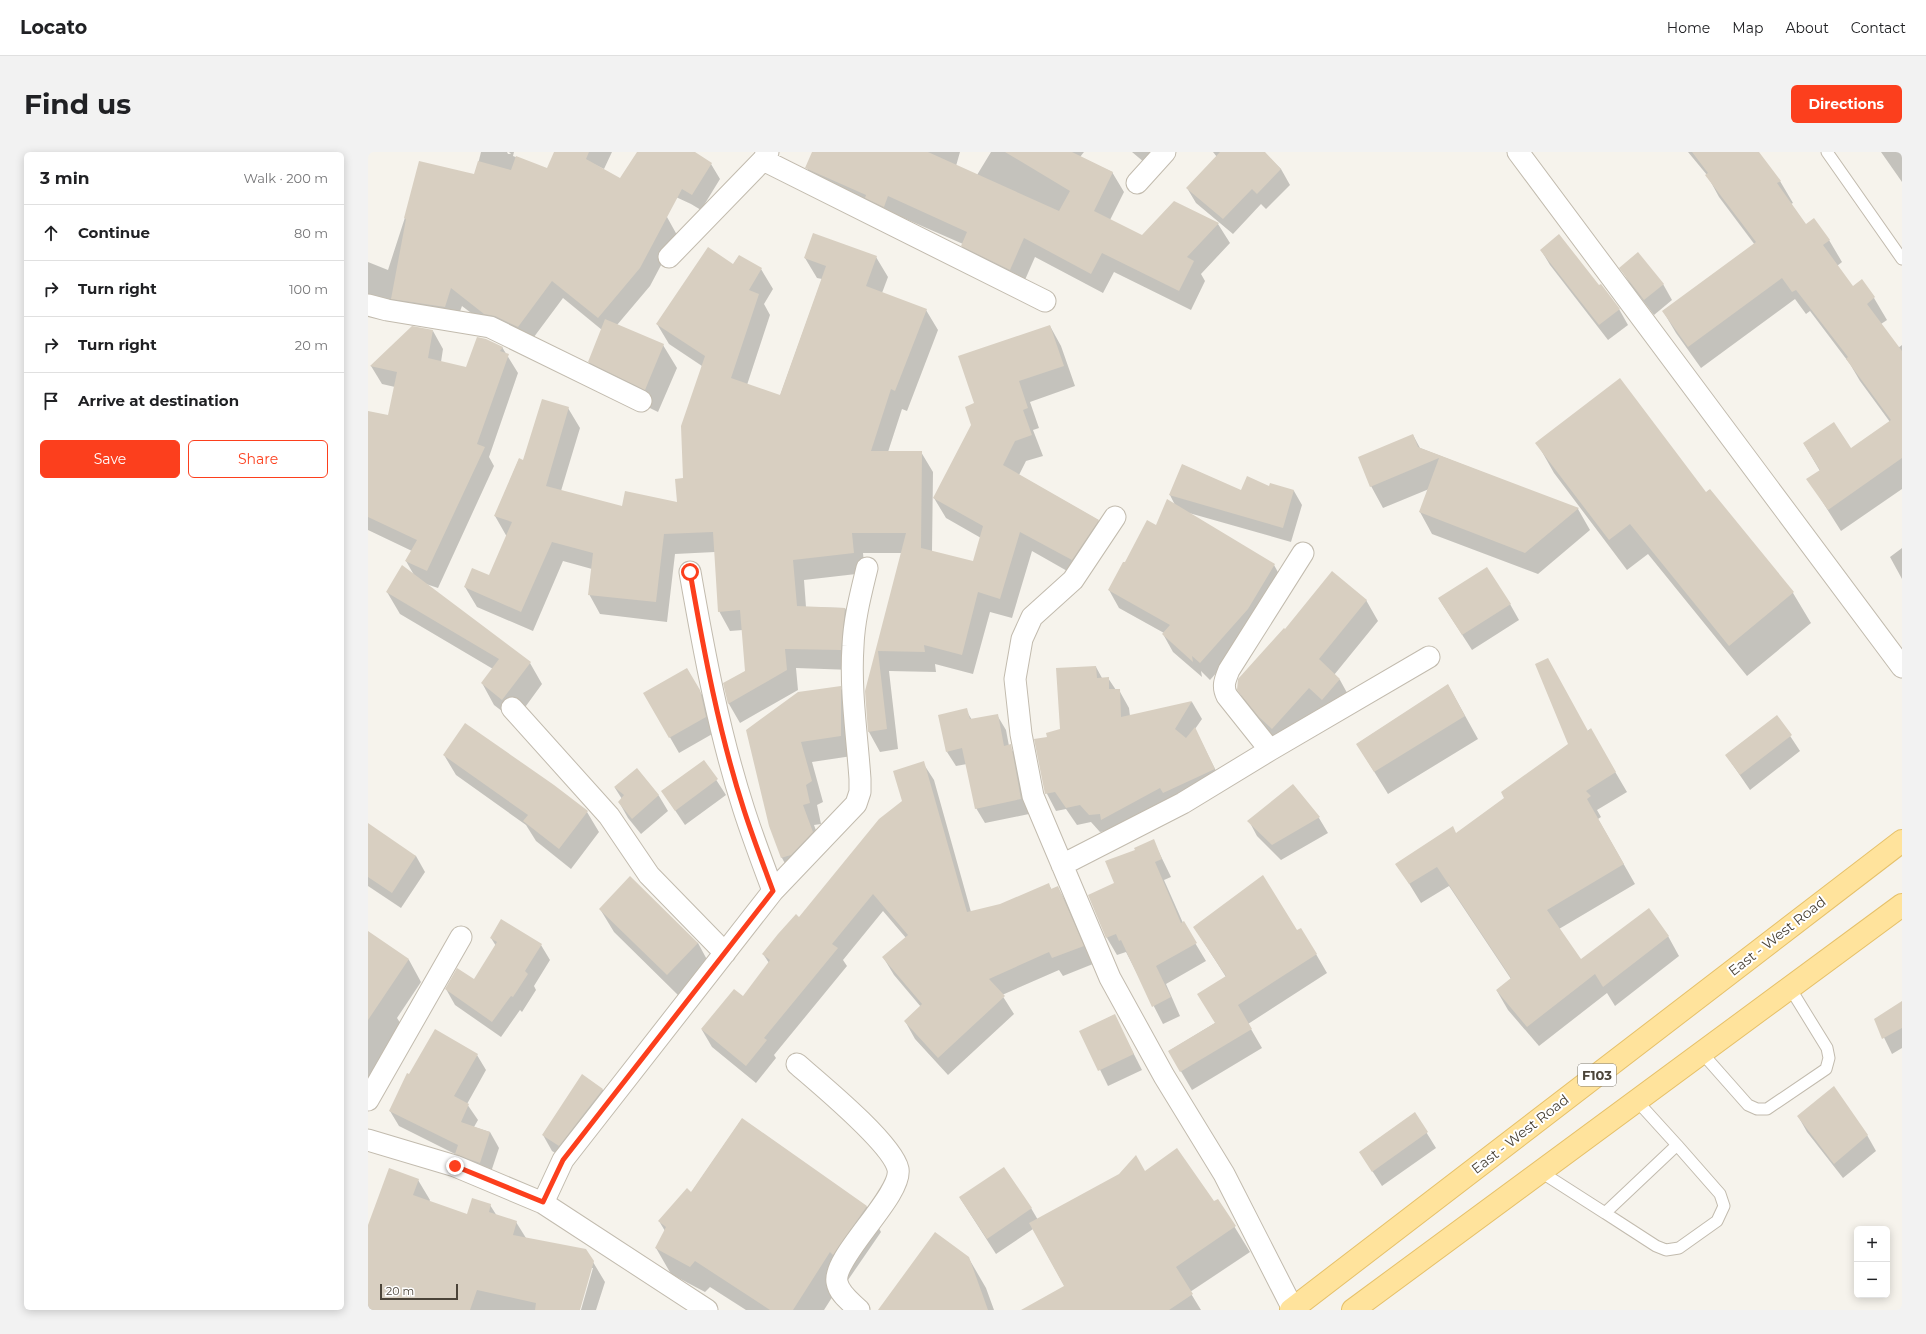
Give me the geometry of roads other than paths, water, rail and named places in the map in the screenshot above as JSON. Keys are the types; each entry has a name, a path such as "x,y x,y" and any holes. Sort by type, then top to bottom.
{"main road":[{"name":"East - West Road","path":"1292,1310 1902,841"},
{"path":"1353,1310 1902,905"}],"street":[{"path":"1137,183 1165,152"},
{"path":"1518,152 1902,667"},
{"path":"669,257 766,156 1045,301"},
{"path":"368,305 387,310 490,327 641,401"},
{"path":"1115,517 1073,580 1032,617 1022,639 1015,679 1021,734 1033,796 1110,978 1164,1076 1224,1174 1292,1310"},
{"path":"1270,750 1227,696 1224,689 1224,681 1228,670 1303,553"},
{"path":"543,1202 563,1160 773,891 856,804 860,792 852,674 853,645 856,615 867,568"},
{"path":"690,572 708,665 727,750 744,810 773,891"},
{"path":"1062,865 1183,803 1270,750 1429,658"},
{"path":"512,708 609,816 650,875 725,953"},
{"path":"368,1100 461,937"},
{"path":"797,1064 863,1122 895,1160 898,1170 896,1181 881,1206 838,1268 836,1281 840,1291 859,1310"},
{"path":"368,1140 455,1166 543,1202 707,1310"}],"lane":[{"path":"1827,152 1902,259"},
{"path":"1702,1053 1748,1105 1757,1109 1767,1109 1826,1068 1829,1058 1827,1048 1790,988"},
{"path":"1541,1172 1656,1246 1666,1250 1679,1248 1717,1221 1724,1206 1720,1194 1637,1101"},
{"path":"1605,1213 1677,1145"}]}
